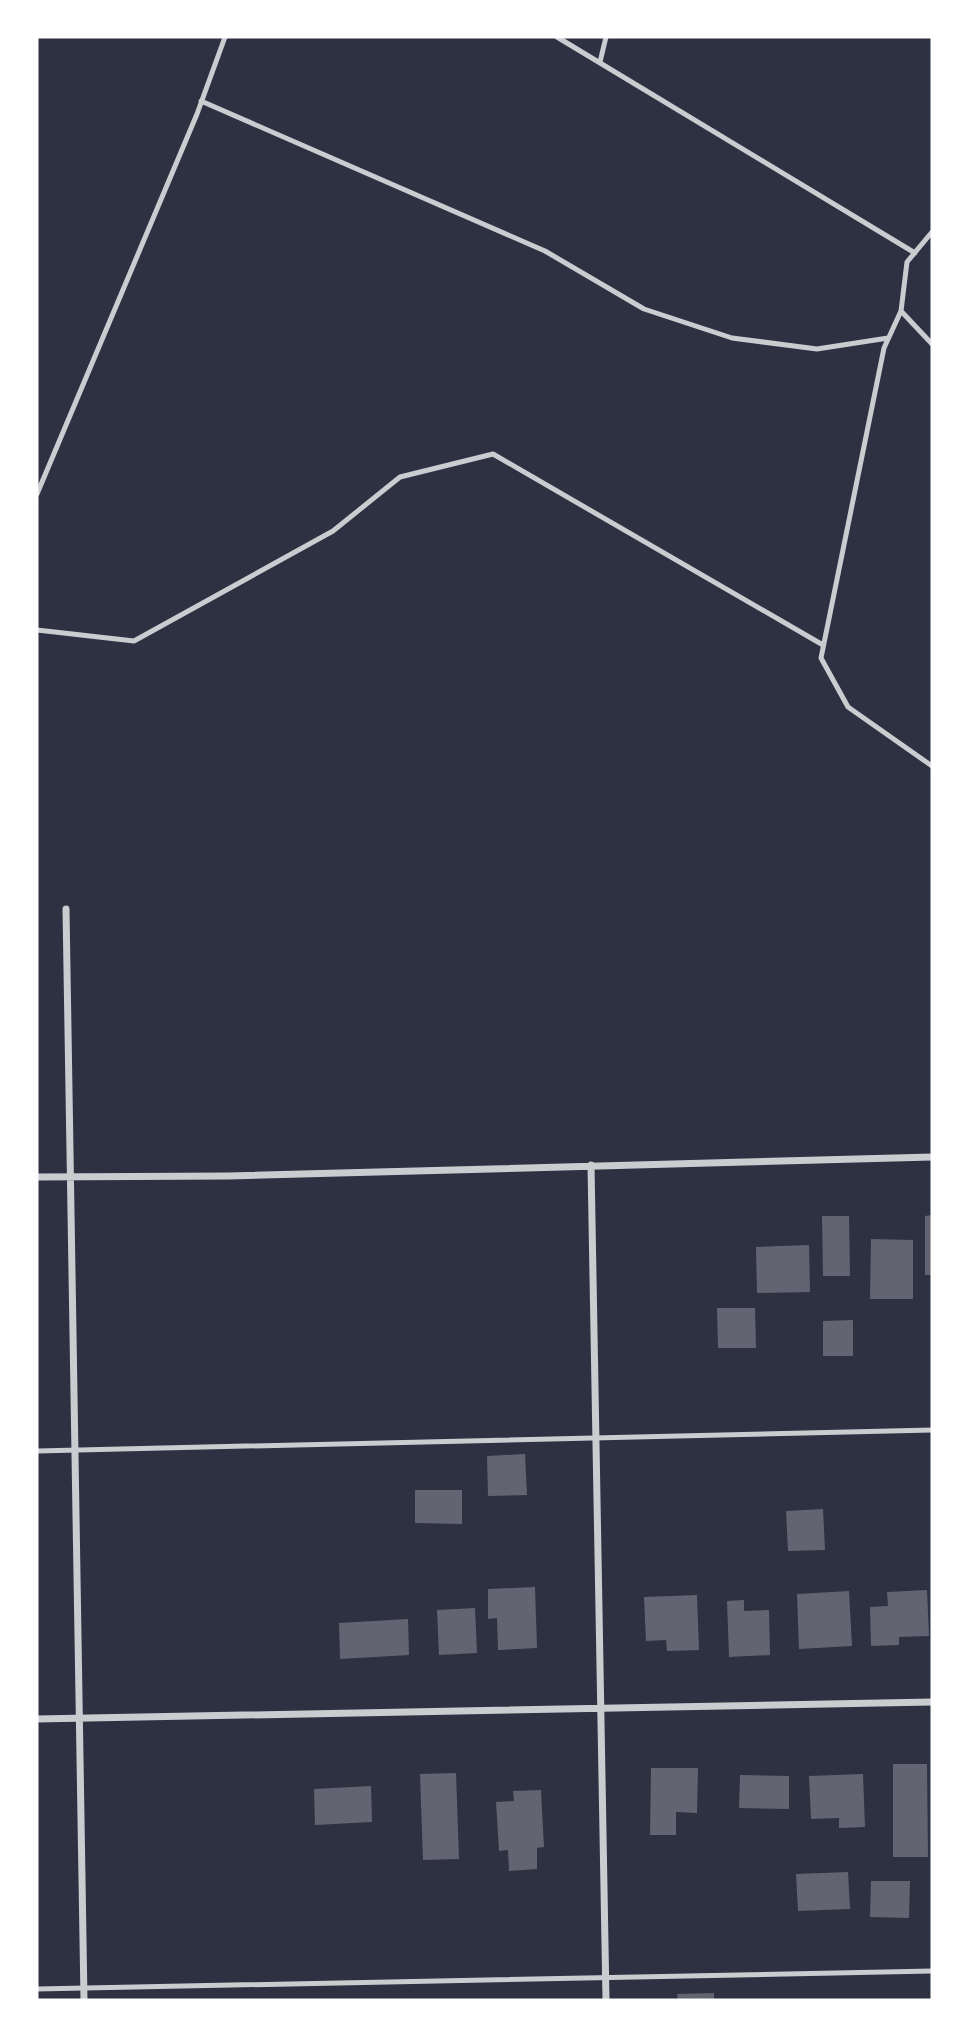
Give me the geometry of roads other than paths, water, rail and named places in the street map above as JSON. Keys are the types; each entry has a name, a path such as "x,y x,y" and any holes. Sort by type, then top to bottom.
{"street":[{"path":"66,909 84,2000"},
{"path":"37,1177 229,1176 932,1157"},
{"path":"591,1166 606,2000"},
{"path":"37,1719 932,1702"}],"lane":[{"path":"37,494 201,101 225,37"},
{"path":"557,37 915,253"},
{"path":"600,62 606,37"},
{"path":"201,101 545,251 644,309 732,338 817,349 888,338"},
{"path":"932,232 907,262 901,311 888,338 821,658 848,707 932,766"},
{"path":"901,311 932,344"},
{"path":"37,630 134,641 333,531 400,477 493,454 823,645"},
{"path":"37,1451 932,1430"},
{"path":"37,1989 932,1970"}]}
